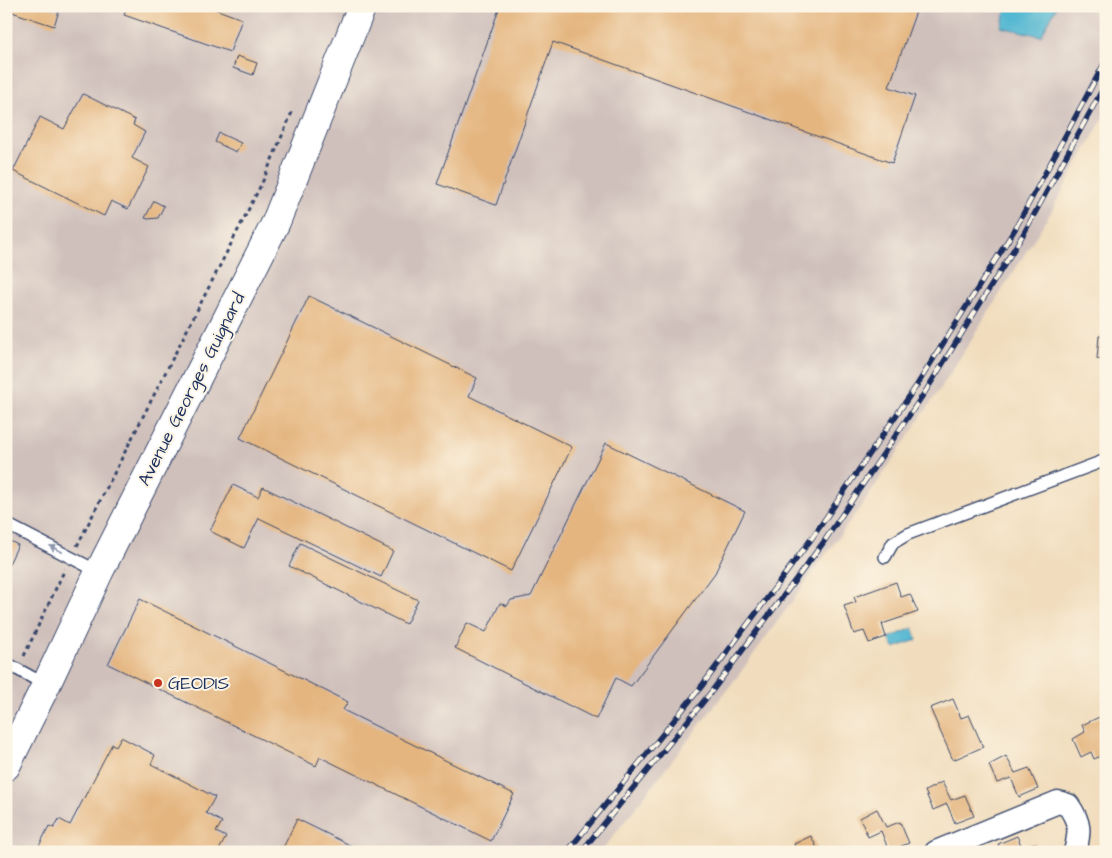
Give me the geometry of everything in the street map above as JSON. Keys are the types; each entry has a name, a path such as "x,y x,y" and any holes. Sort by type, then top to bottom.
{"street":[{"name":"Avenue Georges Guignard","path":"6,766 99,572 276,222 362,6"},
{"path":"936,852 1058,802 1068,805 1078,820 1080,833 1075,852"}],"lane":[{"path":"885,557 893,543 908,534 1106,460"},
{"path":"6,524 99,572"},
{"path":"6,663 46,685"}],"path":[{"path":"6,693 72,557 262,183 296,104"}],"shaded area":[{"path":"6,6 1106,6 1106,113 1051,212 948,377 869,495 740,673 601,852 6,852"}],"water":[{"path":"1007,6 1057,6 1041,36 1001,27"},
{"path":"913,628 917,640 894,648 889,638"}],"building":[{"path":"14,6 44,6 59,11 54,26 12,12"},
{"path":"127,6 207,6 242,19 230,52 124,15"},
{"path":"500,6 918,6 889,87 915,96 892,163 553,42 496,205 437,184"},
{"path":"237,56 257,63 253,75 233,68"},
{"path":"83,94 135,120 133,125 145,132 132,158 149,167 128,209 111,201 104,216 13,171 40,117 64,129"},
{"path":"219,133 241,143 236,152 215,142"},
{"path":"154,201 164,206 158,218 145,218"},
{"path":"309,296 477,378 469,396 572,447 511,571 240,438"},
{"path":"1099,336 1106,337 1104,360 1097,359"},
{"path":"606,443 745,511 715,573 631,686 616,678 596,719 455,648 467,623 486,632 500,603 507,606 511,600 531,596"},
{"path":"233,485 258,497 263,487 393,551 381,577 259,518 244,548 210,531"},
{"path":"6,539 18,545 6,570"},
{"path":"300,543 418,600 406,624 289,566"},
{"path":"896,582 901,597 910,594 918,612 882,624 886,637 869,643 864,631 854,634 844,606 856,602 854,597"},
{"path":"140,599 348,702 343,710 514,794 491,841 320,757 316,766 108,664"},
{"path":"953,699 961,718 969,715 983,747 953,760 930,708"},
{"path":"1106,714 1106,754 1094,759 1091,752 1081,757 1073,739 1085,732 1082,725"},
{"path":"121,737 155,755 151,764 215,797 206,813 222,822 216,832 226,837 218,852 36,852 49,826 54,828 59,819 70,825 112,744 116,746"},
{"path":"1006,756 1015,773 1029,768 1038,789 1019,797 1011,778 997,783 989,765"},
{"path":"942,782 951,800 965,795 974,816 955,823 947,804 933,810 925,791"},
{"path":"877,809 886,827 900,822 909,843 889,851 881,831 868,837 860,818"},
{"path":"297,819 364,852 281,852"},
{"path":"811,836 819,852 797,852 794,844"},
{"path":"1017,836 1022,847 1035,843 1039,852 1002,852 998,844"}],"railway":[{"path":"567,852 701,687 812,538 917,385 1015,229 1106,60"},
{"path":"581,852 712,691 823,543 927,389 1024,233 1106,83"}],"place":[{"name":"GEODIS","path":"158,683"}]}
